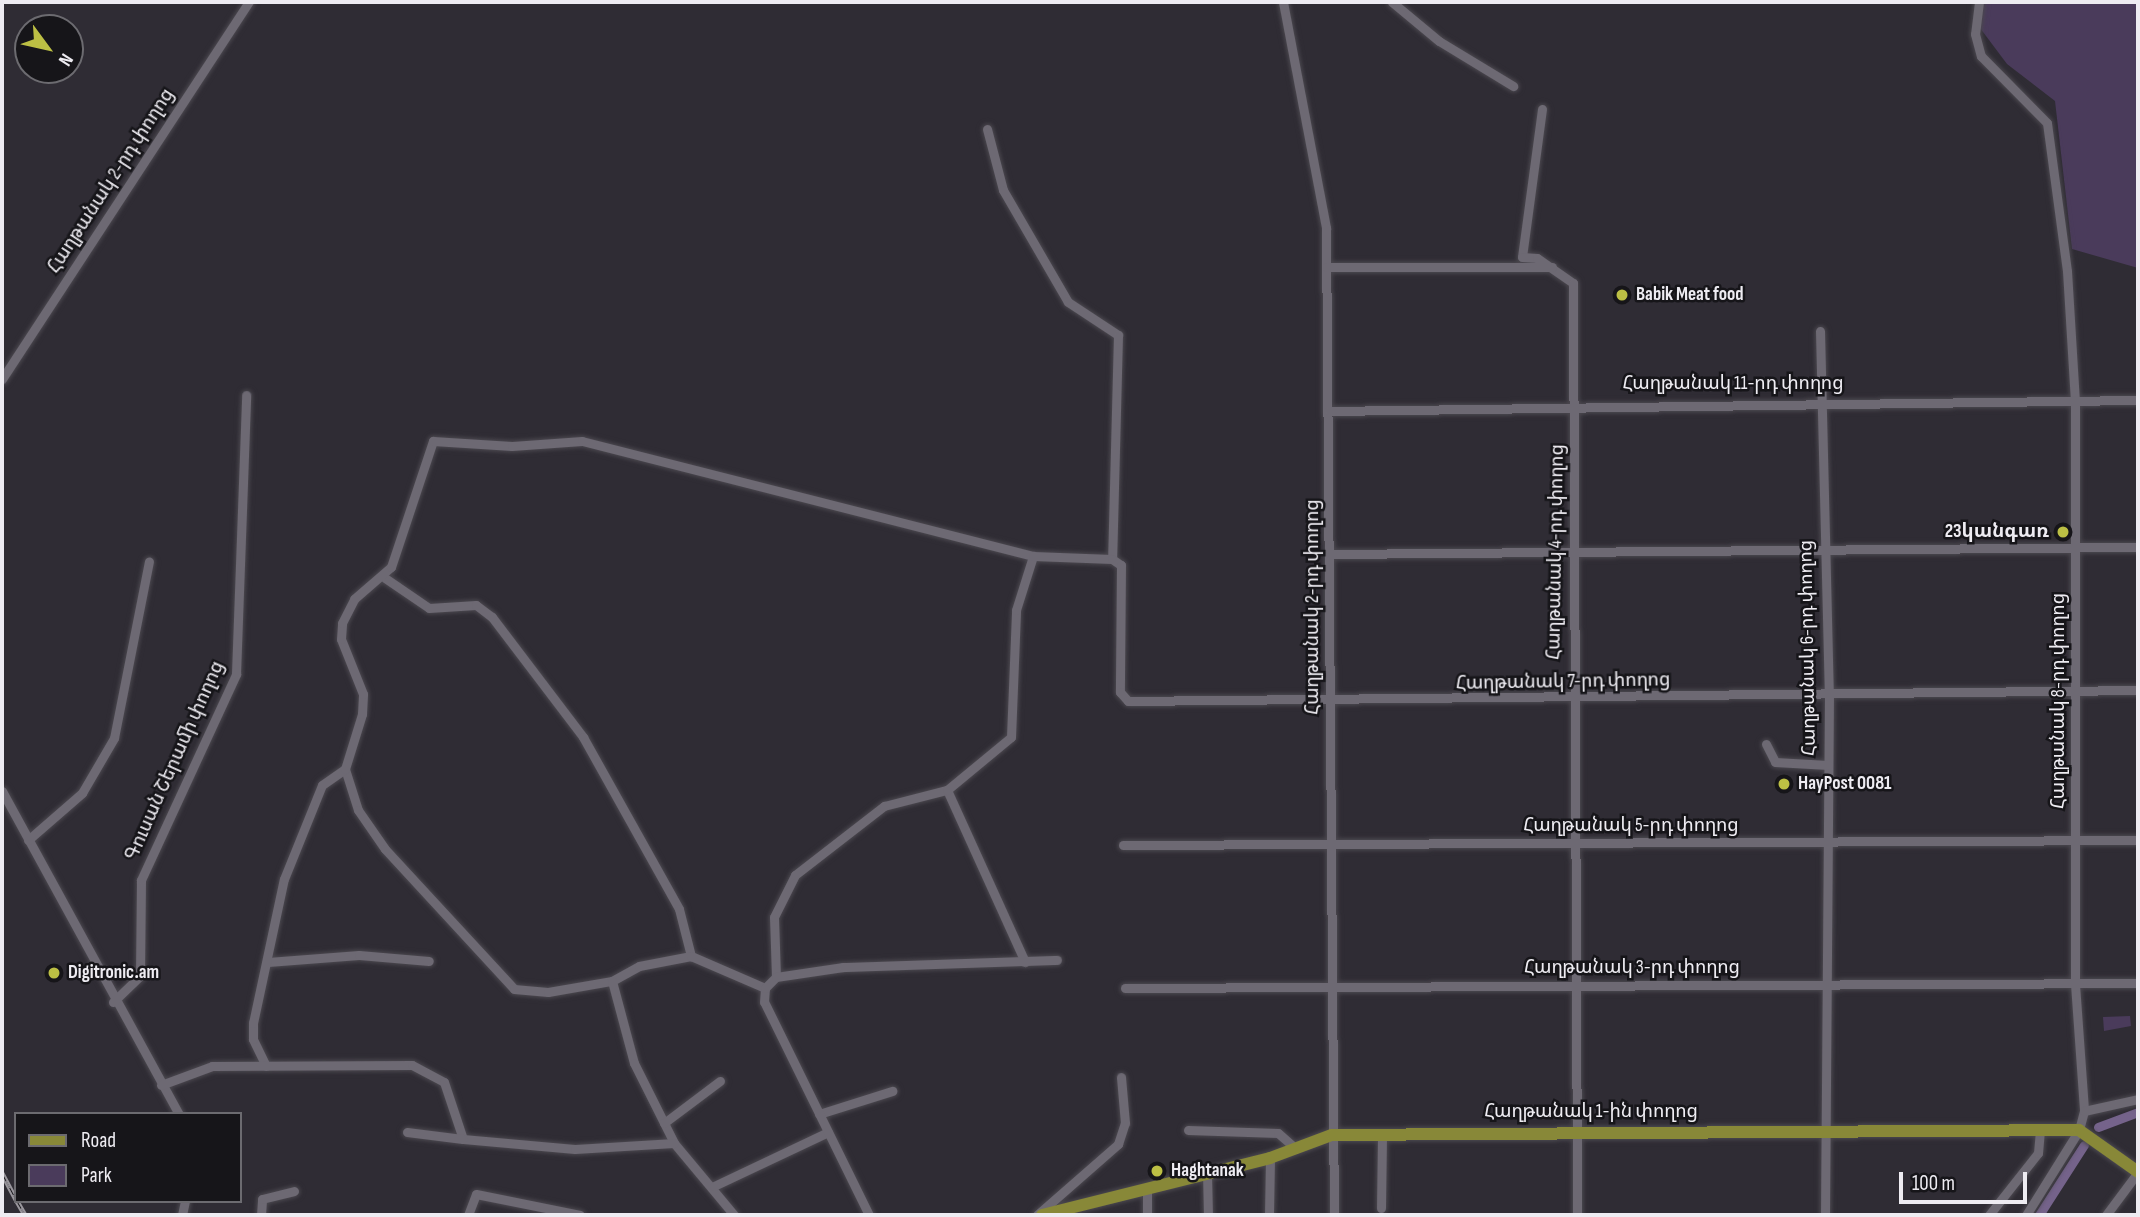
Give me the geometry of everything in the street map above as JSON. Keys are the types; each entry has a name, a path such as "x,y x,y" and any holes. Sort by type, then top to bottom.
{"main road":[{"name":"Հաղթանակ 1-ին փողոց","path":"1049,1214 1147,1187 1270,1158 1332,1135 1576,1129 1825,1132 2079,1130"},
{"path":"2079,1130 2138,1172"}],"street":[{"name":"Հաղթանակ 2-րդ փողոց","path":"2,379 249,2"},
{"name":"Հաղթանակ 2-րդ փողոց","path":"1283,2 1326,228 1334,1215"},
{"path":"1392,2 1439,41 1513,86"},
{"name":"Հաղթանակ 8-րդ փողոց","path":"1979,2 1975,34 1981,55 2047,123 2067,271 2075,400 2079,691 2076,984 2084,1111 2079,1130 2026,1215"},
{"path":"1542,109 1522,257 1552,267"},
{"path":"765,988 691,956 639,966 612,981 548,992 514,989 385,849 358,810 345,769 363,694 341,639 342,623 355,599 385,578 433,441 512,446 582,441 647,453 1033,556 1116,562 1118,335 1068,302 1003,190 987,129"},
{"path":"1327,267 1552,267"},
{"name":"Հաղթանակ 4-րդ փողոց","path":"1552,267 1573,283 1575,403 1570,551 1578,985 1577,1215"},
{"name":"Հաղթանակ 6-րդ փողոց","path":"1820,331 1829,695 1825,1215"},
{"name":"Գուսան Շերամի փողոց","path":"113,1002 140,976 141,880 236,674 246,395"},
{"name":"Հաղթանակ 11-րդ փողոց","path":"1329,411 1575,403 2138,400"},
{"path":"1330,554 1824,545 2138,547"},
{"path":"776,977 774,917 795,875 884,806 947,790 1011,737 1016,610 1033,556"},
{"path":"28,840 82,793 114,738 149,562"},
{"name":"Հաղթանակ 7-րդ փողոց","path":"1116,562 1122,698 1573,701 2138,690"},
{"path":"385,578 429,608 476,605 492,617 583,737 679,909 691,956"},
{"path":"1766,744 1775,762 1828,765"},
{"path":"266,1066 253,1039 284,879 322,785 345,769"},
{"path":"947,790 1025,962"},
{"path":"2,792 113,1002 178,1112"},
{"name":"Հաղթանակ 5-րդ փողոց","path":"1124,845 2138,840"},
{"path":"268,962 359,955 429,961"},
{"path":"869,1215 764,1002 765,988 776,977 922,960 937,968 1057,960"},
{"path":"612,981 626,1039 674,1143 714,1186 734,1215"},
{"name":"Հաղթանակ 3-րդ փողոց","path":"1125,988 2138,983"},
{"path":"161,1085 212,1066 412,1065 444,1082 463,1139"},
{"path":"1037,1215 1118,1144 1125,1123 1121,1077"},
{"path":"664,1123 720,1081"},
{"path":"819,1114 892,1091"},
{"path":"2084,1111 2138,1099"},
{"path":"1188,1130 1278,1133 1294,1147"},
{"path":"407,1132 575,1149 674,1143"},
{"path":"714,1186 828,1132"},
{"path":"1989,1215 2038,1153 2040,1132"},
{"path":"1381,1208 1382,1135"},
{"path":"1269,1215 1270,1158"},
{"path":"1207,1172 1208,1215"},
{"path":"2106,1215 2138,1172"},
{"path":"1147,1187 1147,1215"},
{"path":"261,1215 262,1199 293,1191"},
{"path":"467,1215 476,1194 580,1215"}],"green space":[{"path":"1983,2 2138,2 2138,268 2072,249 2055,101 2007,64 1980,28"},
{"path":"2130,1016 2131,1026 2104,1031 2103,1017"}],"waterway":[{"path":"2098,1127 2138,1112"},
{"path":"2039,1215 2084,1145"}],"railway":[{"path":"2,1173 14,1195"},
{"path":"18,1203 25,1215"}],"place":[{"name":"Babik Meat food","path":"1622,295"},
{"name":"23կանգառ","path":"2063,532"},
{"name":"HayPost 0081","path":"1784,784"},
{"name":"Digitronic.am","path":"54,973"},
{"name":"Haghtanak","path":"1157,1171"}]}
